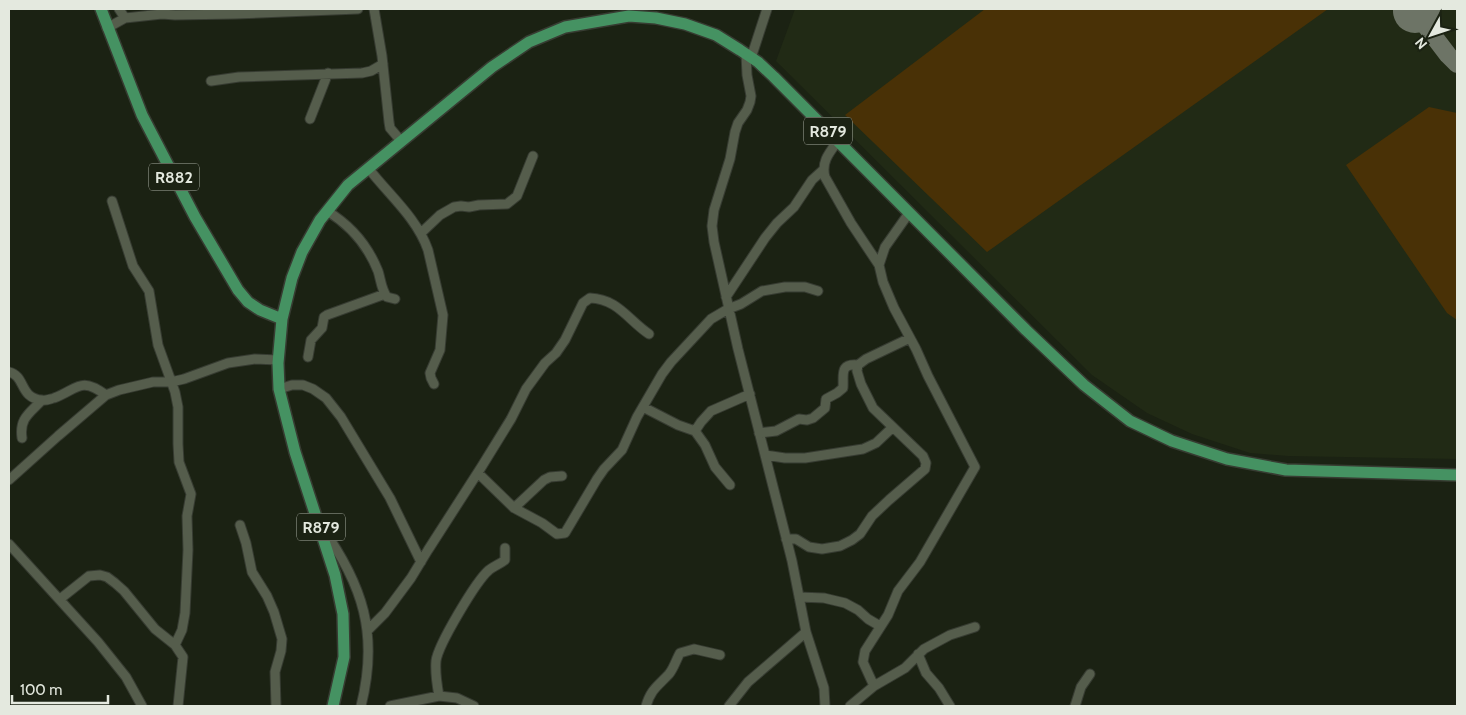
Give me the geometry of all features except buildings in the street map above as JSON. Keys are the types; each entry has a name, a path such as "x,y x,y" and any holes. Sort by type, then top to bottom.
{"main road":[{"name":"R882","path":"101,9 142,115 195,217 238,290 248,302 260,310 282,319"},
{"name":"R879","path":"333,706 344,657 343,614 335,575 296,452 279,389 278,355 282,319 296,265 320,220 348,185 492,67 530,42 565,27 629,12 685,24 716,35 748,56 774,77 1026,330 1084,385 1130,421 1172,441 1227,459 1286,470 1457,475"}],"street":[{"path":"120,9 124,18"},
{"path":"107,28 124,18 162,14 235,14 358,9 375,13 383,64 388,122 390,128 401,140"},
{"path":"766,9 748,56 747,75 751,96 750,102 735,132 730,159 714,210 712,226 728,309 786,539 806,632 824,688 825,706"},
{"path":"211,82 239,77 362,73 371,71 383,64"},
{"path":"310,119 328,74"},
{"path":"838,141 824,163 825,177 879,265 889,299 975,467 920,562 898,591 888,615 863,657 863,662 874,686"},
{"path":"421,233 440,215 454,207 507,204 513,200 517,196 533,156"},
{"path":"369,169 414,222 428,250 442,315 440,350 430,376 434,384"},
{"path":"726,297 765,238 794,207 812,180 824,170"},
{"path":"112,201 133,266 149,292 158,345 175,392 178,406 178,444 181,470 191,494 187,516 188,550 184,612 182,630 175,645"},
{"path":"327,211 353,232 365,247 378,272 384,294 389,298 395,299"},
{"path":"879,265 885,246 908,213"},
{"path":"478,473 514,508 542,523 557,534 565,533 597,479 622,450 643,407 671,362 711,319 766,290 785,287 805,287 818,291"},
{"path":"308,357 311,340 322,328 324,317 384,294"},
{"path":"368,630 400,594 478,473 511,419 526,389 544,363 556,353 583,303 590,298 604,299 614,304 649,334"},
{"path":"786,539 796,539 809,548 822,549 840,546 860,534 872,516 925,470 926,463 923,456 870,403 857,371 858,366 866,359 910,338"},
{"path":"9,480 106,395 144,384 184,379 228,363 278,355"},
{"path":"759,434 776,431 799,419 807,420 813,418 825,408 826,399 841,391 846,367 850,365 858,366"},
{"path":"9,372 17,376 25,392 42,400 53,398 76,386 83,385 98,389 106,395"},
{"path":"279,389 292,385 304,385 314,388 326,398 341,417 390,498 421,562"},
{"path":"695,432 711,411 750,394"},
{"path":"22,438 20,429 22,423 42,400"},
{"path":"643,407 695,432 715,467 730,485"},
{"path":"765,455 805,458 863,448 876,443 893,427"},
{"path":"514,508 544,480 550,477 562,476"},
{"path":"319,523 335,545 357,588 368,630 369,666 364,705"},
{"path":"240,524 252,572 267,596 282,639 281,651 275,672 276,706"},
{"path":"9,544 98,642 126,677 142,706"},
{"path":"439,696 436,673 436,660 439,650 478,583 490,569 505,560 505,548"},
{"path":"60,599 89,576 100,575 107,577 124,591 155,629 175,645 183,657 178,706"},
{"path":"799,597 824,598 845,603 880,626"},
{"path":"850,706 874,686 906,668 918,654 935,642 975,627"},
{"path":"729,706 748,682 806,632"},
{"path":"646,706 656,686 673,669 680,653 694,649 720,655"},
{"path":"918,654 926,673 939,688 950,706"},
{"path":"1075,706 1081,687 1090,674"},
{"path":"390,706 425,703 439,696 458,698 474,706"}],"shaded area":[{"path":"795,9 1457,9 1457,459 1288,456 1250,453 1192,434 1147,413 1092,375 776,61"},
{"path":"985,9 1328,9 987,252 845,115"},
{"path":"1429,107 1457,113 1457,320 1447,313 1346,165"}],"taxiway":[{"path":"1413,9 1457,64"}]}
